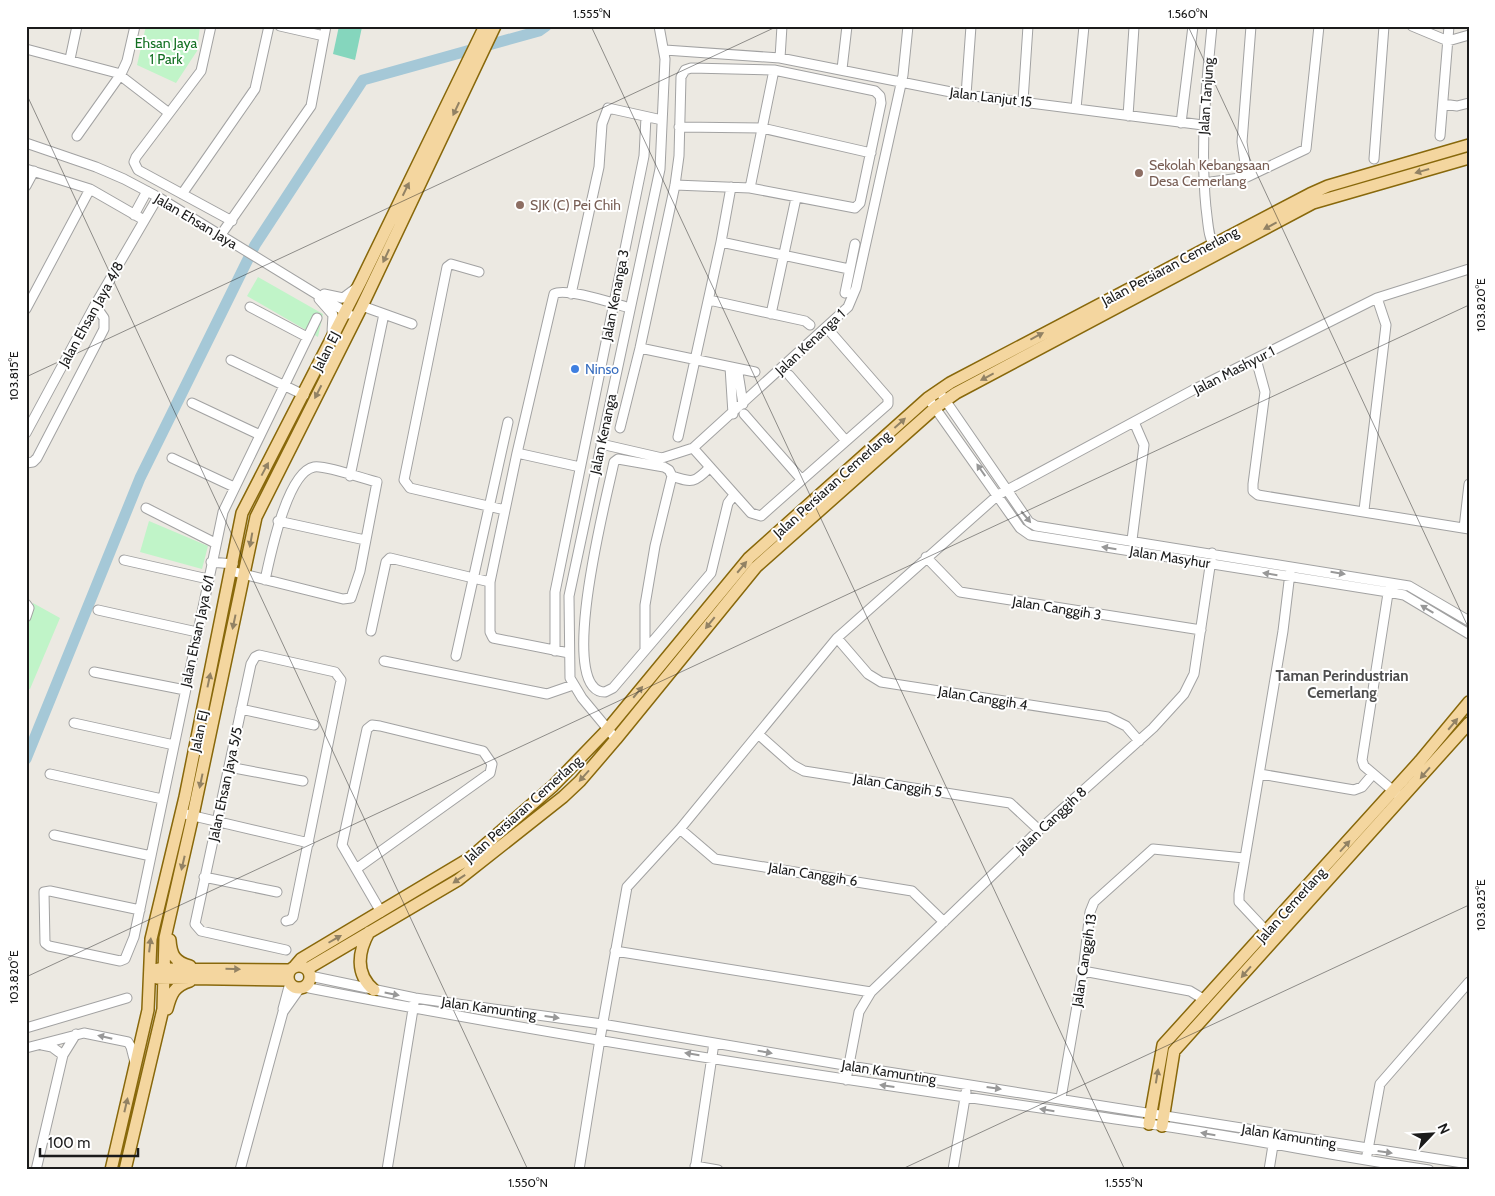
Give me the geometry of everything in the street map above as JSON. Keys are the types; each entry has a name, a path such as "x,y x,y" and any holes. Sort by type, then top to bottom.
{"main road":[{"path":"472,66 489,28"},
{"name":"Jalan EJ","path":"111,1170 148,1010 151,939 181,813 245,506 472,66"},
{"name":"Jalan EJ","path":"125,1170 160,1025 163,1005 164,944 194,815 256,517 362,306 472,66"},
{"name":"Jalan Persiaran Cemerlang","path":"298,977 369,932 458,880 563,797 580,781 616,739 756,567 935,408 956,393 1328,186 1469,146"},
{"name":"Jalan Persiaran Cemerlang","path":"298,977 301,959 470,858 553,786 607,730 749,558 939,390 1215,249 1313,203 1469,158"},
{"name":"Jalan Cemerlang","path":"1398,795 1469,702"},
{"name":"Jalan Cemerlang","path":"1163,1120 1174,1052 1271,935 1398,795 1469,723"},
{"path":"169,923 172,956 199,974"},
{"path":"369,932 362,949 360,964 364,980 374,990"},
{"name":"Jalan Cemerlang","path":"1148,1124 1163,1045 1205,1000 1271,935"},
{"path":"149,973 298,977"},
{"path":"160,1025 177,987 199,974"}],"street":[{"path":"70,59 77,26"},
{"path":"77,136 121,74 127,62 135,26"},
{"path":"211,26 201,71 134,160 138,170 232,221"},
{"path":"182,194 255,90 269,26"},
{"path":"280,26 324,36"},
{"path":"220,236 310,106 326,26"},
{"name":"Jalan Kenanga","path":"616,739 573,685 569,670 571,588 660,169 665,50 659,26"},
{"path":"780,58 782,26"},
{"path":"842,69 847,26"},
{"name":"Jalan Kenanga 1","path":"601,444 662,458 693,448 848,307 853,298 901,82 908,26"},
{"path":"966,95 971,26"},
{"path":"1023,101 1028,26"},
{"path":"1076,108 1084,26"},
{"path":"1181,123 1193,26"},
{"name":"Jalan Tanjung","path":"1212,26 1203,125 1204,183 1215,249"},
{"path":"1247,177 1242,142 1251,26"},
{"path":"1204,183 1247,177 1306,149 1319,26"},
{"path":"1374,158 1384,26"},
{"path":"1412,26 1448,41 1469,35"},
{"path":"1440,136 1449,26"},
{"path":"1128,116 1134,27"},
{"path":"26,49 70,59 121,74 169,113"},
{"name":"Jalan Lanjut 15","path":"665,50 780,58 966,95 1203,125"},
{"path":"620,428 640,348 675,185 681,77 685,70 691,68 774,70 877,92 882,102 859,205 852,208 750,188 675,185"},
{"path":"750,188 774,70"},
{"path":"1443,104 1457,106 1469,103"},
{"path":"571,294 599,167 602,124 608,108 662,120"},
{"name":"Jalan Kenanga 3","path":"555,650 555,592 644,156 646,117"},
{"path":"679,127 762,128 871,153"},
{"name":"Jalan Ehsan Jaya","path":"26,143 107,171 147,191 356,318"},
{"path":"26,186 30,170 90,189 144,220"},
{"path":"678,437 722,242 731,187"},
{"path":"26,309 90,189"},
{"path":"134,214 147,191"},
{"name":"Jalan Ehsan Jaya 4/8","path":"26,433 95,305 158,198"},
{"path":"771,314 796,198"},
{"path":"722,242 849,269"},
{"path":"845,293 855,244"},
{"path":"479,272 451,264 447,267 404,477 410,488 505,510"},
{"name":"Jalan Mashyur 1","path":"580,1170 602,1024 628,885 680,829 837,638 998,495 1134,422 1377,298 1469,269"},
{"path":"310,290 343,298 350,294 361,281"},
{"path":"310,290 333,315 334,320 330,340"},
{"path":"569,652 493,638 490,632 490,582 552,296 557,292 571,294 630,308"},
{"path":"1364,510 1386,325 1377,298"},
{"path":"709,300 805,321 810,326"},
{"path":"26,463 33,462 37,458 104,329 104,318 95,305"},
{"path":"362,306 412,324"},
{"path":"250,307 308,337"},
{"path":"350,476 384,314"},
{"name":"Jalan Ehsan Jaya 6/1","path":"140,910 50,891 44,892 42,898 47,945 124,960 134,937 140,910 151,856 162,799 174,745 211,562 223,512 317,318"},
{"path":"693,448 752,514 758,516 765,513 886,405 888,400 827,328"},
{"path":"640,348 696,358 755,372"},
{"path":"1256,359 1265,392 1253,491 1258,495 1364,510 1466,528 1469,484"},
{"path":"231,360 304,394"},
{"path":"733,368 738,373 743,404"},
{"path":"732,414 733,368"},
{"path":"789,375 846,440"},
{"name":"Jalan Masyhur","path":"939,390 1028,522 1036,526 1409,586 1469,621"},
{"name":"Jalan Masyhur","path":"928,398 1020,528 1030,535 1404,595 1469,634"},
{"path":"192,403 260,435"},
{"path":"744,414 802,480"},
{"path":"456,656 508,422"},
{"path":"1132,540 1144,446 1134,422"},
{"path":"517,453 594,474"},
{"path":"172,458 234,487"},
{"path":"710,467 695,481 672,476 664,467 616,460 586,592 584,665 592,685 603,692 613,688 711,573 728,503 734,495"},
{"path":"211,562 232,568 245,575 340,599 348,599 354,593 377,482 317,467 306,470 300,477 278,521 266,580"},
{"path":"645,650 645,605 655,546 672,476"},
{"path":"146,508 215,543"},
{"path":"278,521 365,540"},
{"name":"Jalan Canggih 8","path":"846,1080 859,1012 871,992 1039,830 1139,741 1187,689 1194,674 1212,553"},
{"name":"Jalan Canggih 3","path":"926,557 960,592 1202,630"},
{"path":"371,631 386,562 390,558 490,582"},
{"path":"124,560 208,579"},
{"path":"1271,935 1239,902 1244,858 1260,774 1291,566"},
{"path":"1390,582 1362,760 1364,766 1398,795"},
{"path":"98,610 197,632"},
{"name":"Jalan Canggih 4","path":"837,638 868,674 881,682 1108,716 1126,726 1139,741"},
{"name":"Jalan Ehsan Jaya 5/5","path":"286,950 201,931 195,926 194,921 252,661 257,655 335,672 341,677 341,685 308,843"},
{"path":"384,661 547,694 573,685"},
{"path":"94,672 185,690"},
{"path":"241,709 314,725"},
{"path":"74,723 174,745"},
{"path":"356,869 490,773 492,764 483,751 380,726 370,726 366,731 342,845 381,912"},
{"name":"Jalan Canggih 5","path":"758,734 793,765 804,771 1010,803 1039,830"},
{"path":"229,767 303,781"},
{"path":"50,774 162,799"},
{"path":"1260,774 1354,790 1358,789 1374,774"},
{"path":"181,813 308,843 293,917 286,921"},
{"name":"Jalan Canggih 6","path":"680,829 715,859 912,891 944,922"},
{"path":"54,834 151,856"},
{"name":"Jalan Canggih 13","path":"1061,1098 1083,971 1090,912 1094,902 1153,849 1244,858"},
{"path":"204,877 277,892"},
{"path":"615,951 871,992"},
{"path":"1083,971 1190,991 1205,1000"},
{"path":"240,1170 284,1012 298,977"},
{"name":"Jalan Kamunting","path":"298,977 415,998 602,1024 850,1066 1151,1112 1163,1120 1273,1145 1429,1170"},
{"name":"Jalan Kamunting","path":"298,977 414,1009 846,1080 1148,1124 1163,1120 1275,1134 1469,1164"},
{"path":"1366,1161 1380,1084 1469,982"},
{"path":"26,1028 127,998"},
{"path":"387,1170 415,998"},
{"path":"26,1048 76,1034 88,1033 128,1042 131,1046 135,1065"},
{"path":"36,1170 63,1056 76,1034"},
{"path":"58,1040 63,1056"},
{"path":"714,1043 695,1168 718,1170"},
{"path":"40,1044 52,1047 63,1056"},
{"path":"953,1170 967,1084"},
{"path":"1270,1170 1275,1134"}],"green space":[{"name":"Ehsan Jaya 1 Park","path":"146,26 200,26 197,51 176,83 137,65"},
{"path":"339,26 362,27 355,60 333,54"},
{"path":"258,277 323,314 318,337 247,296"},
{"path":"149,521 208,546 202,569 140,552"},
{"path":"33,603 60,618 30,689 26,688 26,627"}],"waterway":[{"path":"26,759 140,478 255,245 363,80 539,31 546,26"}],"place":[{"name":"Sekolah Kebangsaan Desa Cemerlang","path":"1139,173"},
{"name":"SJK (C) Pei Chih","path":"520,205"},
{"name":"Ninso","path":"575,369"}],"district":[{"name":"Taman Perindustrian Cemerlang","path":"1342,684"}]}
